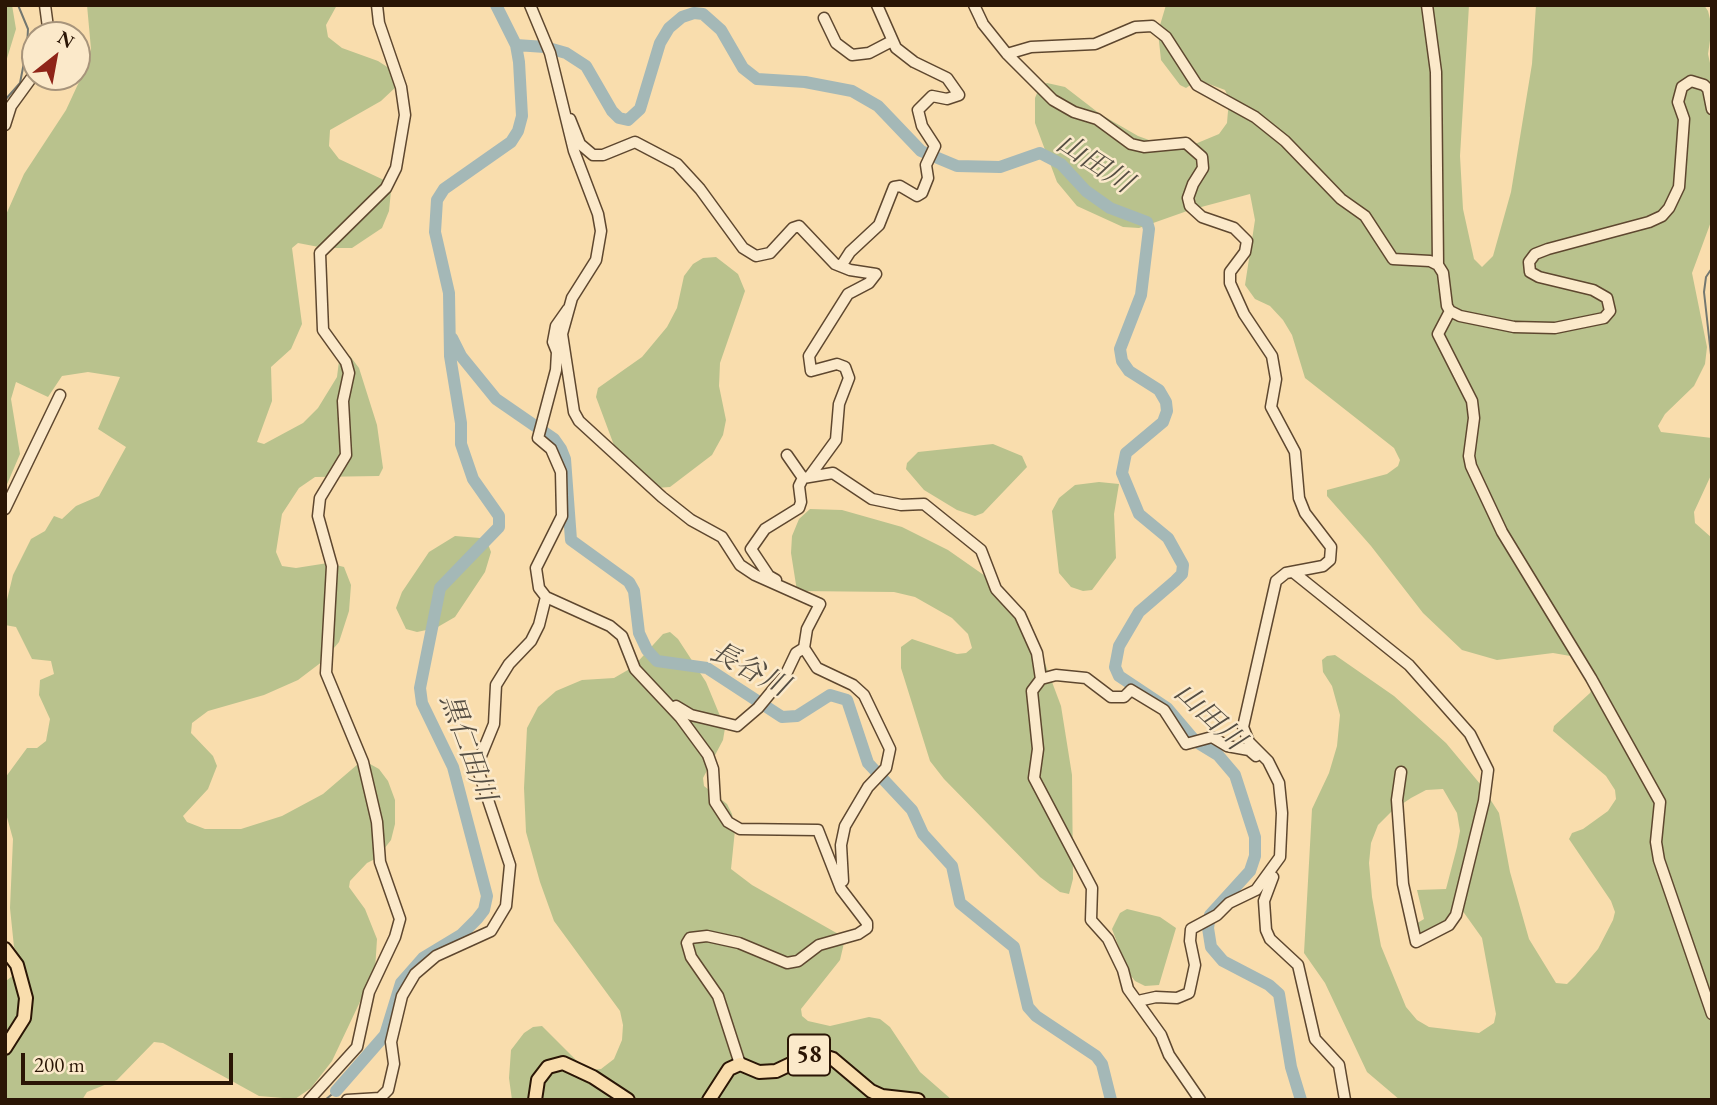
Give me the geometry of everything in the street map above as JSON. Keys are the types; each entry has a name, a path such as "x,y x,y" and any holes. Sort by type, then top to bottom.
{"main road":[{"path":"5,949 17,965 26,998 24,1018 5,1048"},
{"name":"58","path":"740,1064 759,1072 776,1071 814,1053 825,1054 882,1097 918,1100"},
{"path":"535,1100 538,1080 548,1067 563,1063 593,1077 628,1100"},
{"path":"709,1100 729,1069 740,1064"}],"street":[{"path":"309,1100 357,1047 369,992 396,937 400,919 380,862 377,822 363,762 326,673 332,575 318,516 320,498 346,455 342,401 349,373 346,362 323,330 320,253 386,188 396,168 405,115 401,88 379,23 377,5"},
{"path":"530,5 546,40 562,112 598,214 601,231 596,260 556,326 553,342 557,352 556,370 538,438 556,457 561,472 562,516 536,568 539,588 546,597 617,631 635,669 680,717 708,755 713,769 715,802 728,822 740,829 818,830 841,889 867,923 867,929 819,945 798,961 787,963 739,943 707,936 690,938 687,943 691,957 718,996 740,1064"},
{"path":"841,266 850,252 878,225 894,187 900,186 917,196 922,193 928,178 926,169 934,142 922,126 918,110 932,96 947,99 959,95 947,78 902,54 892,41 877,5"},
{"path":"974,5 983,24 1007,54 1053,100 1074,112 1097,119 1131,144 1144,147 1186,143 1202,157 1203,168 1188,198 1190,206 1202,217 1234,228 1247,241 1245,252 1230,272 1230,283 1244,314 1272,356 1276,379 1271,407 1295,452 1299,498 1305,513 1331,547 1330,560 1323,566 1280,576 1272,588 1243,727 1249,742 1275,772 1282,802 1280,857 1264,901 1266,930 1270,939 1298,965 1315,1039 1339,1065 1345,1100"},
{"path":"1427,5 1436,72 1438,265 1450,311 1438,334 1472,401 1474,418 1469,456 1471,466 1502,532 1591,678 1660,802 1656,842 1659,860 1712,1014"},
{"path":"824,18 836,43 852,55 869,53 892,41"},
{"path":"1007,54 1031,47 1095,44 1135,27 1152,26 1166,37 1197,85 1255,117 1284,141 1341,198 1365,216 1394,259 1430,261 1438,265"},
{"path":"1450,311 1514,327 1555,328 1604,318 1610,311 1607,298 1593,290 1530,272 1529,262 1535,254 1548,249 1649,222 1662,216 1669,208 1678,187 1684,119 1678,102 1682,87 1691,81 1704,85 1708,89 1712,109"},
{"path":"5,125 11,106 22,91"},
{"path":"562,112 570,119 580,144 593,155 603,155 635,142 677,164 750,253 763,256 770,253 793,228 799,226 835,264 876,274 869,283 848,294 842,301 809,356 811,371 837,364 845,367 849,377 839,404 836,440 799,486 799,508 765,529 751,549 769,576"},
{"path":"568,309 563,348 571,399 579,421 662,497 691,520 722,537 740,565 755,575 810,597"},
{"path":"5,509 60,395"},
{"path":"787,455 806,477"},
{"path":"806,477 833,473 872,499 901,505 924,504 981,550 996,589 1023,622 1037,653 1041,679"},
{"path":"740,565 810,597 820,606 807,629 804,648 821,671 859,689 876,715 890,748 889,761 845,826 841,845 841,889"},
{"path":"1293,572 1409,666 1470,734 1488,769 1485,801 1455,915 1449,925 1416,942 1403,884 1397,800 1401,772"},
{"path":"347,1100 380,1098 388,1090 394,1064 391,1042 402,996 415,974 436,956 491,930 506,906 510,865 478,764 494,724 496,685 509,664 531,640 539,625 546,597"},
{"path":"660,697 691,715 732,727 761,705 786,674 796,653 804,648"},
{"path":"1200,1100 1199,1094 1188,1085 1161,1035 1128,989 1125,974 1108,939 1091,920 1092,888 1034,778 1038,749 1032,691 1041,679 1056,674 1080,675 1111,697 1124,697 1131,690 1164,710 1186,744 1212,737 1227,746 1249,750 1260,761 1268,761"},
{"path":"1138,1001 1156,997 1177,998 1189,993 1195,965 1190,932 1194,926 1209,920 1228,903 1256,890 1275,867"}],"green space":[{"path":"5,5 12,5 16,29 5,65"},
{"path":"87,5 337,5 326,25 328,37 342,48 378,61 395,72 398,85 381,101 330,130 329,146 339,159 386,181 391,191 389,211 382,228 352,248 324,248 298,243 292,248 302,324 291,349 271,367 272,401 257,442 264,444 303,423 318,408 337,377 339,361 344,355 350,356 359,368 377,425 383,468 379,476 315,477 299,488 282,514 276,552 282,566 296,568 328,563 344,567 351,585 349,611 339,642 323,661 298,680 264,695 208,711 192,723 191,733 213,756 217,766 208,789 183,816 187,822 205,829 241,829 282,816 323,794 358,764 370,764 379,769 388,781 395,800 395,824 391,840 377,858 367,863 350,881 349,887 365,909 377,939 375,970 332,1061 311,1088 295,1099 259,1096 163,1043 154,1042 117,1080 87,1092 82,1100 5,1100 6,981 25,966 14,947 10,908 13,839 5,810 5,778 27,748 37,748 46,741 50,719 39,695 40,680 54,674 51,661 32,659 16,627 5,625 5,608 13,575 31,539 45,531 54,516 62,519 76,506 99,496 126,447 98,429 120,377 88,372 62,376 48,397 16,382 11,399 20,454 5,489 5,217 24,174 66,110 75,91 91,91 91,21 88,21"},
{"path":"1166,5 1469,5 1460,156 1463,209 1474,259 1482,267 1493,256 1511,192 1532,64 1536,5 1704,5 1708,11 1712,27 1708,54 1712,72 1712,219 1692,273 1707,347 1705,364 1694,386 1665,414 1658,426 1661,432 1712,438 1712,473 1694,512 1695,523 1712,538 1712,1100 1400,1100 1367,1072 1325,983 1304,953 1312,809 1329,773 1337,746 1340,715 1332,686 1323,672 1322,660 1327,656 1335,655 1394,696 1446,743 1481,785 1499,813 1510,872 1529,939 1556,983 1567,984 1575,976 1598,949 1613,920 1615,912 1611,901 1569,839 1572,833 1583,829 1608,811 1616,799 1615,790 1606,776 1553,731 1554,726 1590,693 1595,681 1593,671 1582,658 1553,653 1497,660 1462,650 1423,613 1371,546 1327,496 1327,490 1387,474 1398,466 1400,460 1394,448 1305,378 1292,335 1283,320 1270,306 1255,299 1245,285 1255,220 1250,194 1190,210 1139,228 1123,227 1077,206 1057,182 1035,123 1035,98 1040,86 1047,83 1065,87 1100,114 1138,136 1171,148 1195,144 1219,134 1227,123 1229,99 1225,90 1198,80 1186,88 1180,85 1161,60 1158,32","holes":["1443,789 1457,813 1460,831 1446,889 1417,890 1424,919 1414,925 1418,937 1462,910 1482,938 1496,1014 1494,1023 1479,1033 1429,1027 1417,1020 1406,1007 1381,946 1372,897 1369,863 1371,843 1378,825 1393,810 1426,790"]},
{"path":"716,257 738,274 745,291 720,363 719,386 726,420 723,435 712,455 670,487 656,488 618,456 596,397 598,388 642,357 667,327 677,308 684,276 693,264 703,258"},
{"path":"993,444 1022,456 1027,467 983,513 975,516 957,510 924,490 906,469 907,463 918,452"},
{"path":"1099,482 1119,484 1114,514 1116,558 1092,590 1083,591 1071,587 1059,573 1052,511 1059,498 1075,485"},
{"path":"810,509 842,510 902,527 948,550 988,578 1040,650 1061,706 1072,775 1073,879 1069,894 1060,892 1040,877 944,779 930,761 901,668 901,647 912,639 957,654 966,653 972,648 968,634 952,618 915,597 894,592 797,591 791,553 792,536 799,519"},
{"path":"455,536 480,538 488,544 491,552 485,572 455,617 436,628 417,632 406,629 396,608 402,592 429,552"},
{"path":"670,632 678,639 706,682 725,728 723,740 703,778 704,786 727,804 732,814 735,830 731,869 752,885 840,935 844,943 840,960 801,1009 802,1016 808,1021 830,1026 869,1017 880,1019 890,1027 920,1072 952,1100 512,1100 509,1078 511,1050 524,1033 533,1027 542,1026 577,1061 591,1070 601,1069 614,1059 622,1040 623,1025 620,1011 554,921 540,882 526,832 524,788 527,728 538,707 556,691 582,680 614,678 633,667 663,634"},
{"path":"1127,909 1160,917 1176,928 1159,985 1145,986 1135,981 1128,972 1112,929 1120,913"}],"waterway":[{"path":"5,100 20,83 27,47 28,29 18,5"},
{"name":"黒仁田川","path":"336,1091 385,1035 401,983 423,958 461,935 477,919 484,910 487,896 453,767 422,703 420,688 440,588 499,527 499,516 473,479 461,444 461,423 450,356 449,293 435,232 437,200 444,189 511,142 518,131 522,116 519,62 516,45 496,5"},
{"name":"山田川","path":"516,45 545,47 566,53 586,66 612,111 619,118 628,120 640,109 660,43 669,28 682,17 694,13 703,14 721,30 743,68 757,79 805,82 852,91 878,106 921,151 957,166 1000,167 1040,153 1061,164 1086,191 1110,208 1147,222 1149,229 1141,295 1120,349 1122,361 1129,371 1159,390 1166,402 1167,411 1163,422 1126,453 1122,473 1139,514 1168,538 1183,565 1182,574 1139,612 1119,646 1115,667 1119,676 1167,708 1195,741 1218,755 1235,775 1255,837 1255,856 1250,871 1210,915 1208,928 1211,947 1223,961 1269,985 1279,994 1291,1067 1301,1100"},
{"path":"1712,268 1706,277 1704,292 1712,364"},
{"name":"長谷川","path":"452,338 461,356 496,399 554,439 561,449 565,459 571,540 629,582 634,591 639,633 647,650 657,661 707,668 782,717 797,716 830,695 847,700 868,763 912,810 923,834 952,866 960,903 1014,947 1028,1007 1036,1016 1096,1056 1102,1064 1111,1100"},
{"name":"黒仁田川","path":"325,1100 336,1091"}]}
